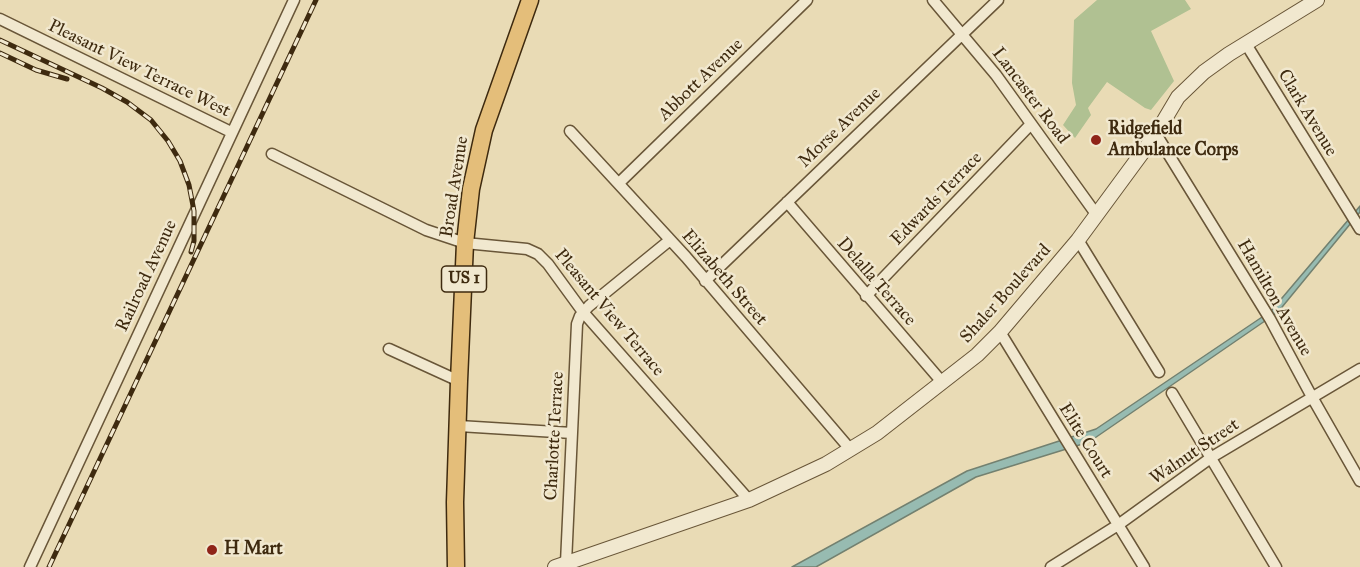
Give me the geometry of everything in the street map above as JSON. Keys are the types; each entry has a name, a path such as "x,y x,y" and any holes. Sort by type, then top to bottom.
{"main road":[{"name":"Broad Avenue","path":"456,567 455,502 459,381 465,243 471,189 484,130 530,0"}],"street":[{"name":"Railroad Avenue","path":"30,567 294,0"},
{"name":"Abbott Avenue","path":"619,183 807,0"},
{"name":"Lancaster Road","path":"933,0 996,75 1096,214"},
{"name":"Morse Avenue","path":"705,281 998,0"},
{"name":"Shaler Boulevard","path":"560,565 749,500 793,481 877,433 976,355 1000,332 1078,240 1156,134 1178,97 1204,72 1317,0"},
{"name":"Pleasant View Terrace West","path":"0,19 231,132"},
{"name":"Clark Avenue","path":"1246,44 1358,225"},
{"name":"Edwards Terrace","path":"866,296 1031,124"},
{"name":"Elizabeth Street","path":"570,131 670,240 850,449"},
{"name":"Hamilton Avenue","path":"1156,134 1268,316 1360,481"},
{"name":"Pleasant View Terrace","path":"272,154 406,221 465,243 527,249 538,254 583,312 749,500"},
{"name":"Delalla Terrace","path":"787,202 942,382"},
{"path":"583,312 670,240"},
{"path":"1078,240 1159,372"},
{"name":"Charlotte Terrace","path":"560,565 572,433 577,324 583,312"},
{"name":"Elite Court","path":"1000,332 1144,567"},
{"path":"389,349 459,381"},
{"name":"Walnut Street","path":"1051,567 1118,525 1212,457 1360,369"},
{"path":"1172,393 1276,567"},
{"path":"459,426 572,433"}],"green space":[{"path":"1097,0 1185,0 1191,9 1151,31 1174,81 1151,110 1107,82 1088,108 1091,115 1075,138 1063,125 1076,105 1072,83 1074,20"}],"water":[{"path":"1360,206 1360,212 1278,312 1089,442 976,477 816,567 792,567 967,471 1096,429 1271,311"}],"railway":[{"path":"49,567 316,0"},
{"path":"0,40 102,88 127,102 151,120 180,161 189,185 194,211 194,241 191,252"},
{"path":"0,53 36,70 67,79"}],"place":[{"name":"Ridgefield Ambulance Corps","path":"1096,140"},
{"name":"H Mart","path":"212,550"}]}
